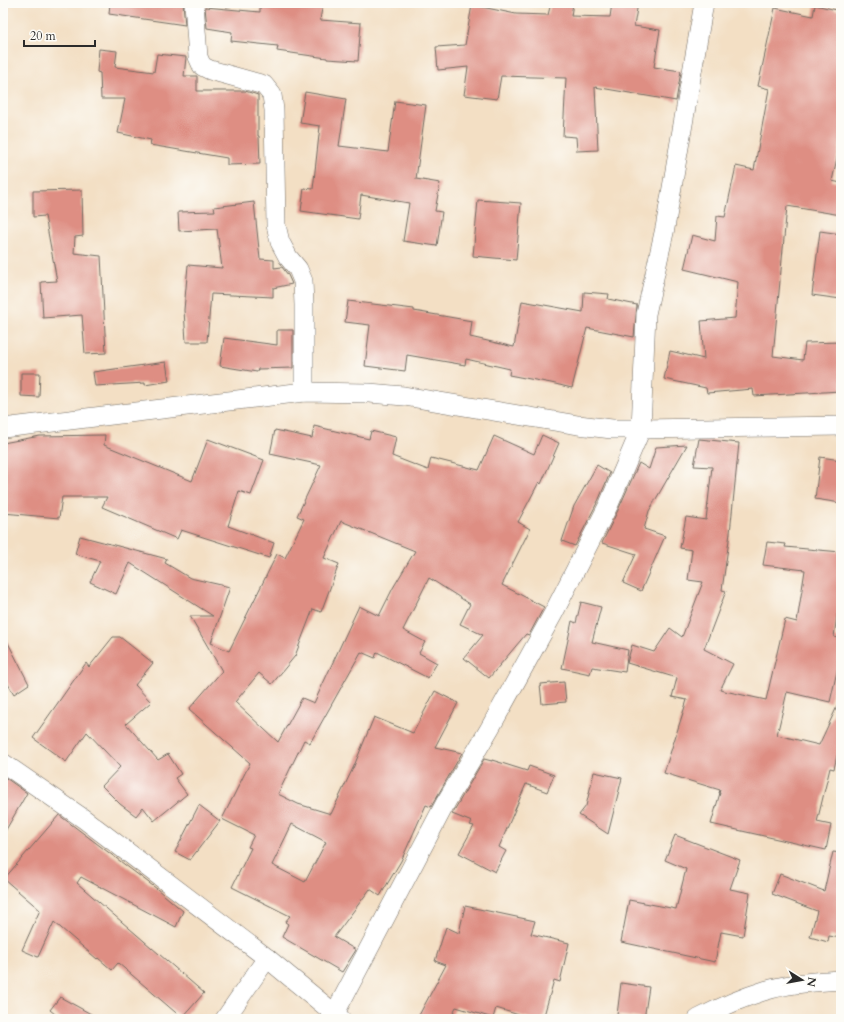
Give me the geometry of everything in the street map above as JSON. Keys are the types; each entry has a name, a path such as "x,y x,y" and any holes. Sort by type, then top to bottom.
{"street":[{"path":"194,3 198,56 202,66 210,70 264,85 272,95 274,110 276,225 280,242 298,269 303,282 304,392"},
{"path":"3,763 84,819 267,958 338,1016 446,802 490,728 553,614 609,504 641,429 646,314 667,220 704,3"},
{"path":"3,428 304,392 369,393 404,396 578,425 612,428 641,429 841,426"},
{"path":"225,1019 267,958"},
{"path":"698,1019 722,1007 765,990 809,982 841,980"}],"building":[{"path":"110,3 183,3 185,25 109,14"},
{"path":"260,3 323,3 320,20 361,23 358,61 327,59 277,51 278,46 231,41 232,32 207,28 205,7 260,12"},
{"path":"551,3 573,3 571,16 610,17 612,3 638,3 634,26 660,30 654,67 681,71 676,101 595,87 598,150 577,151 576,137 563,136 566,78 501,76 497,99 464,95 468,67 438,70 436,47 465,45 472,5 516,14 548,15"},
{"path":"815,5 841,11 841,140 832,181 841,183 841,215 787,206 773,356 803,360 805,343 841,342 841,391 754,396 753,389 707,393 706,388 664,379 670,351 704,359 701,321 735,318 738,282 684,269 692,235 715,241 717,216 725,217 736,166 754,170 769,89 758,86 775,8 813,16"},
{"path":"99,49 117,51 115,67 154,72 157,54 186,57 184,76 197,76 197,91 245,91 258,95 260,164 227,165 227,158 150,145 151,140 118,133 125,99 101,99 100,73 97,72"},
{"path":"305,92 346,99 339,146 388,152 395,101 426,105 416,179 440,183 435,211 442,212 437,246 403,241 409,203 361,195 358,219 301,211 304,188 313,189 320,126 300,123"},
{"path":"82,190 83,236 75,237 74,253 101,256 106,353 85,354 82,315 43,318 41,282 57,281 45,216 33,217 33,191"},
{"path":"478,200 521,203 516,260 473,256"},
{"path":"254,202 260,259 274,260 274,268 282,267 292,284 273,288 273,297 211,294 207,342 186,342 184,310 188,265 222,268 217,229 179,231 178,212 215,211 214,207"},
{"path":"820,231 841,234 841,299 812,295"},
{"path":"584,292 609,294 608,299 637,305 634,337 587,328 572,388 509,375 510,369 466,359 465,365 407,355 405,371 365,366 370,325 345,322 348,301 414,309 414,311 472,321 470,337 514,347 522,301 583,312"},
{"path":"277,330 293,330 293,368 258,369 257,372 220,366 224,338 277,345"},
{"path":"166,362 169,381 145,385 145,383 95,386 93,372"},
{"path":"21,373 40,373 39,397 21,396"},
{"path":"314,426 369,439 371,431 396,437 392,456 428,470 431,458 479,470 494,436 534,454 542,435 559,443 541,484 539,482 518,522 530,529 502,585 544,607 529,635 526,634 489,678 464,658 483,635 460,624 470,604 429,578 403,630 425,642 419,653 437,663 428,678 377,652 375,658 361,652 310,743 304,740 278,794 298,804 331,814 354,766 374,717 413,733 435,691 458,703 435,747 462,753 431,807 426,805 401,861 380,896 370,889 334,937 356,950 342,972 282,937 288,924 285,922 290,916 232,887 251,848 248,847 254,835 222,819 250,763 189,709 222,671 190,616 213,616 130,563 116,594 90,582 100,561 75,554 80,536 167,559 165,563 190,578 230,587 211,643 229,651 277,554 285,558 304,519 297,516 321,465 270,454 275,430 312,438","holes":["341,521 415,551 393,588 379,616 359,606 314,703 302,698 278,742 235,702 259,673 272,684 295,656 313,609 321,612 339,564 324,558","292,824 326,842 305,882 272,865"]},
{"path":"105,435 104,445 192,481 208,439 264,460 251,495 239,491 228,526 274,543 269,558 181,530 177,539 102,507 107,497 62,497 59,518 3,513 3,443 40,436"},
{"path":"699,439 739,443 730,533 722,590 726,591 704,649 733,664 720,690 766,700 785,619 797,622 805,570 763,565 767,542 786,544 785,547 841,552 841,588 834,637 841,639 841,654 830,702 787,692 777,735 819,745 841,698 841,738 834,769 830,768 817,822 831,825 826,850 711,824 720,790 664,773 687,700 672,697 677,678 627,663 632,645 654,652 670,628 682,637 703,582 688,580 692,550 680,548 686,517 706,520 712,467 694,466"},
{"path":"687,445 649,511 644,529 665,536 641,591 623,583 636,554 602,543 639,463 649,469 656,447"},
{"path":"820,457 841,460 841,503 815,499"},
{"path":"597,465 610,473 599,499 575,546 562,541 574,506"},
{"path":"581,602 601,607 592,642 628,650 625,672 592,667 590,674 562,668 572,621 576,623"},
{"path":"3,633 29,684 14,694 3,676"},
{"path":"113,637 120,637 153,663 135,685 151,702 126,724 158,760 168,754 181,774 175,778 187,794 154,821 143,807 136,816 120,804 102,786 120,767 87,732 66,762 33,738 86,663 89,667"},
{"path":"564,682 566,702 542,704 540,684"},
{"path":"484,759 527,771 529,766 554,775 547,792 526,784 499,847 506,851 495,872 459,853 474,826 470,825 472,822 452,814"},
{"path":"594,772 622,778 608,834 579,815 586,806"},
{"path":"3,776 27,793 3,835"},
{"path":"199,805 220,821 190,860 175,852"},
{"path":"59,815 157,889 183,911 176,927 81,877 77,883 204,993 182,1018 118,963 112,970 54,922 38,957 22,950 40,910 4,879"},
{"path":"675,835 740,860 730,889 750,893 743,936 721,932 715,962 621,942 629,900 676,909 686,869 665,860"},
{"path":"833,852 841,853 841,938 829,936 828,942 810,937 817,911 772,894 780,874 824,891"},
{"path":"465,906 535,921 531,934 569,943 560,982 554,980 543,1019 532,1019 496,1008 493,1018 456,1007 450,1019 417,1019 446,965 435,961 446,927 459,933"},
{"path":"621,983 649,987 644,1019 617,1015"},
{"path":"60,997 100,1019 61,1019 50,1010"}]}
